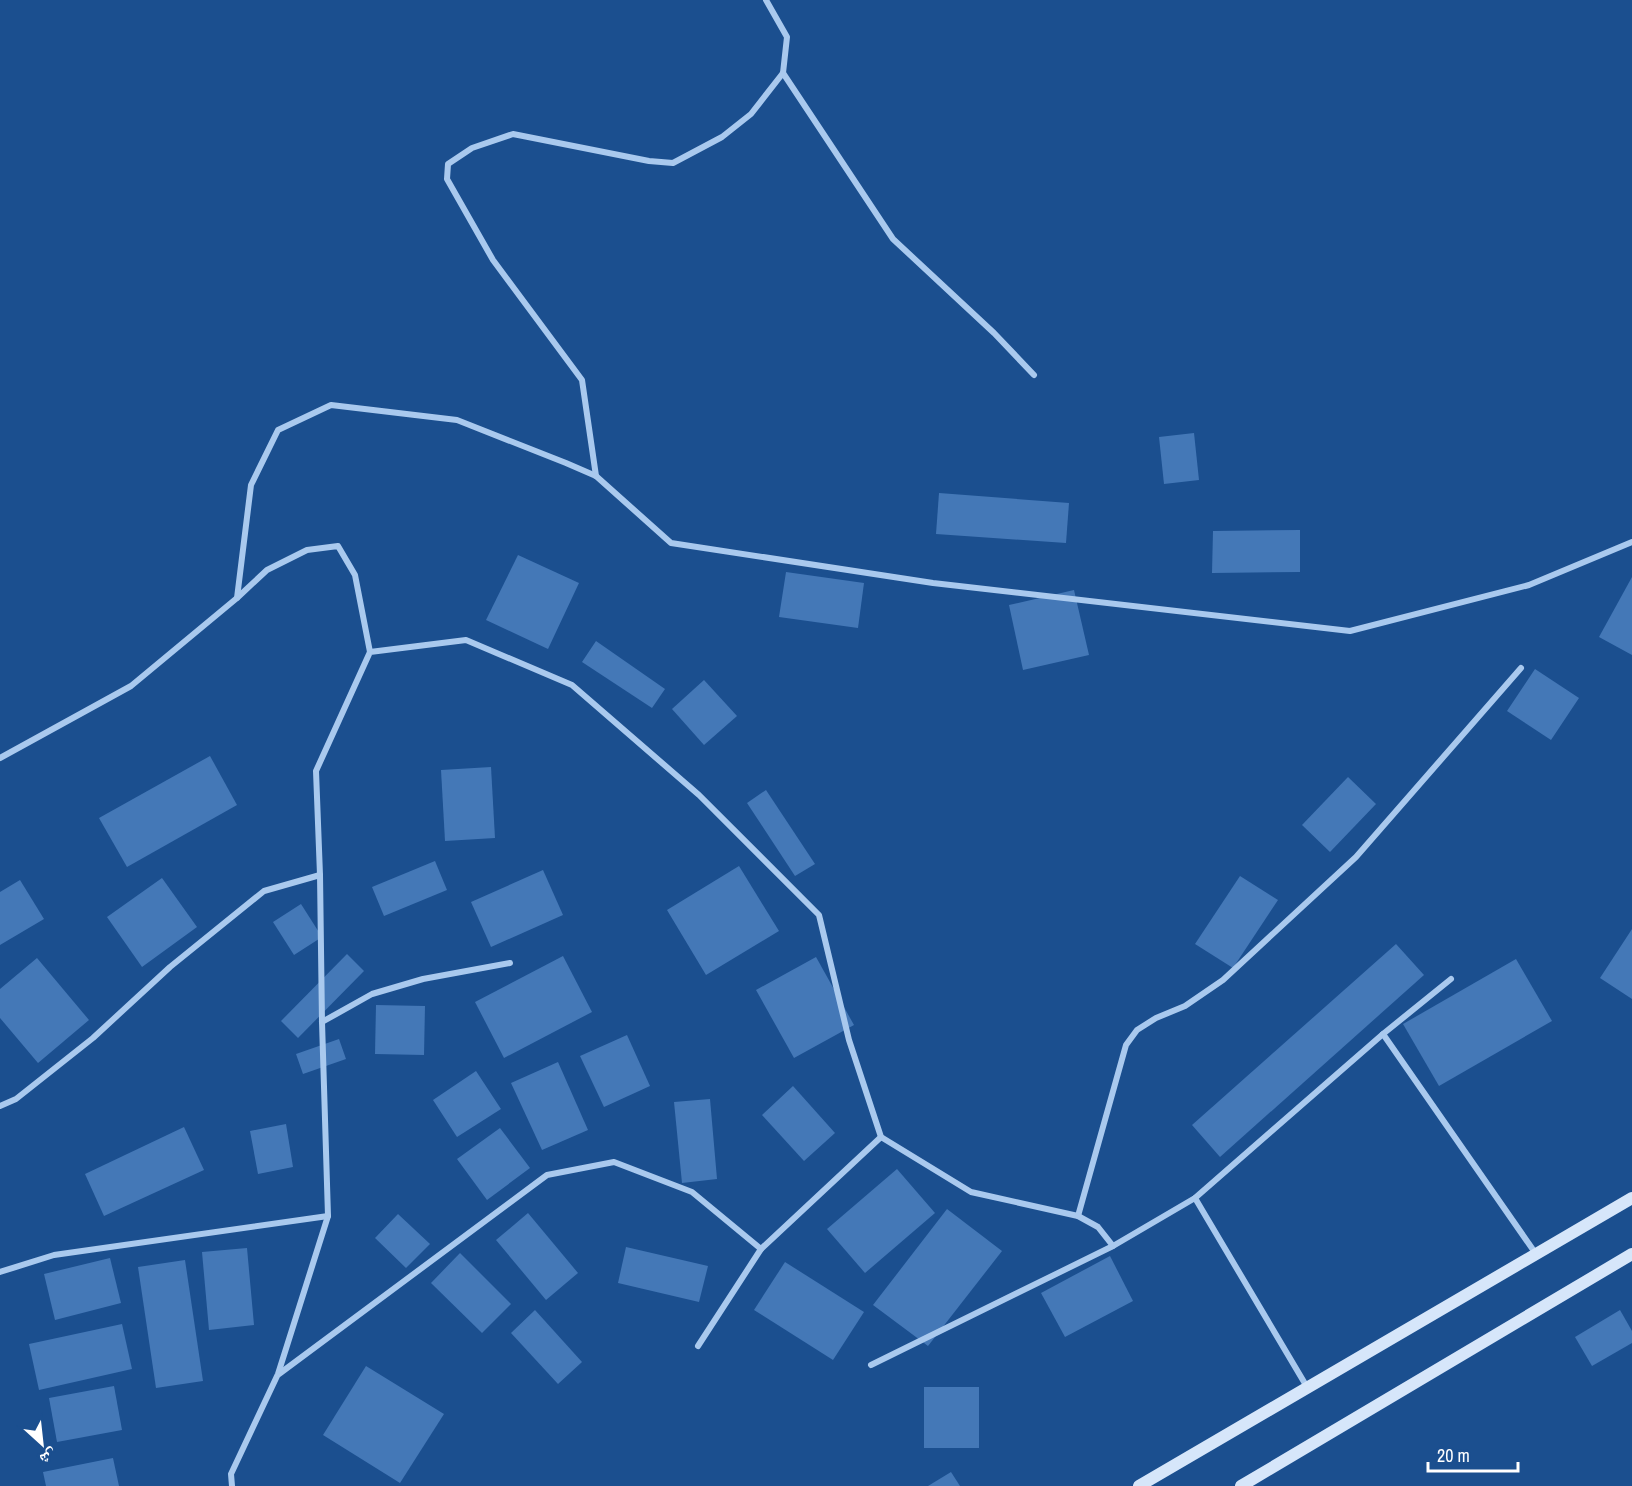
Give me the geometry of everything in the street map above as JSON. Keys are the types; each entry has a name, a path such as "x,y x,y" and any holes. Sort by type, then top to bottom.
{"street":[{"path":"596,476 582,380 493,260 447,179 448,164 472,148 513,134 649,161 673,163 722,137 744,120 783,73 787,37 766,0"},
{"path":"783,73 892,239 994,333 1034,375"},
{"path":"237,598 251,485 278,430 331,405 457,420 596,476 671,543 933,583 1350,631 1529,585 1632,542"},
{"path":"0,758 131,686 237,598 267,570 307,550 338,546 354,575 370,652 316,771 328,1216 278,1374 231,1474 232,1486"},
{"path":"370,652 466,640 572,685 699,795 819,915 849,1041 881,1137 971,1192 1078,1216 1098,1227 1113,1246"},
{"path":"1078,1216 1126,1046 1137,1029 1185,1006 1223,980 1356,857 1521,668"},
{"path":"0,1106 16,1099 93,1038 170,967 264,891 320,875"},
{"path":"322,1022 372,994 423,979 510,963"},
{"path":"871,1365 1113,1246 1195,1198 1383,1034 1451,979"},
{"path":"1383,1034 1536,1254"},
{"path":"698,1346 761,1250 881,1137"},
{"path":"278,1374 547,1175 614,1162 692,1192 761,1250"},
{"path":"1195,1198 1307,1387"},
{"path":"1139,1486 1632,1198"},
{"path":"0,1272 54,1255 328,1216"},
{"path":"1241,1486 1632,1254"}],"building":[{"path":"1194,433 1199,480 1164,484 1159,437"},
{"path":"939,493 1069,503 1066,543 936,534"},
{"path":"1300,530 1300,572 1212,573 1213,531"},
{"path":"518,555 579,583 548,649 486,620"},
{"path":"786,572 864,583 858,628 779,617"},
{"path":"1632,577 1632,655 1599,637"},
{"path":"1074,590 1089,655 1023,670 1009,605"},
{"path":"596,641 665,689 652,708 582,662"},
{"path":"1535,669 1579,698 1551,740 1507,711"},
{"path":"704,680 737,716 704,745 672,709"},
{"path":"210,756 237,805 127,867 99,818"},
{"path":"491,767 495,838 445,841 441,770"},
{"path":"1348,777 1376,804 1330,852 1302,825"},
{"path":"766,790 815,864 795,876 747,803"},
{"path":"435,861 447,890 384,916 372,887"},
{"path":"739,866 779,931 706,975 667,910"},
{"path":"543,870 563,915 491,947 471,902"},
{"path":"1240,876 1278,900 1233,968 1195,944"},
{"path":"162,878 197,927 142,967 107,917"},
{"path":"20,880 44,919 0,945 0,892"},
{"path":"301,904 322,937 294,955 273,922"},
{"path":"1632,929 1632,999 1600,978"},
{"path":"1396,944 1424,975 1220,1157 1192,1125"},
{"path":"347,954 364,971 298,1038 281,1021"},
{"path":"563,956 592,1012 504,1058 475,1002"},
{"path":"816,957 854,1025 794,1058 756,990"},
{"path":"37,958 89,1020 38,1063 0,1018 0,989"},
{"path":"1516,959 1552,1021 1439,1086 1403,1024"},
{"path":"376,1005 425,1006 424,1055 375,1054"},
{"path":"627,1035 650,1086 604,1107 580,1056"},
{"path":"339,1039 346,1059 303,1074 296,1054"},
{"path":"558,1062 588,1130 542,1150 511,1083"},
{"path":"476,1071 501,1109 457,1137 433,1100"},
{"path":"793,1086 835,1133 804,1161 762,1115"},
{"path":"710,1099 717,1179 682,1183 674,1102"},
{"path":"286,1124 293,1167 258,1174 250,1131"},
{"path":"184,1127 204,1170 104,1216 85,1174"},
{"path":"500,1128 530,1168 487,1200 457,1159"},
{"path":"897,1169 935,1213 865,1273 827,1229"},
{"path":"947,1209 1002,1251 928,1346 873,1305"},
{"path":"528,1213 578,1273 546,1300 496,1240"},
{"path":"398,1214 430,1244 406,1268 375,1238"},
{"path":"626,1247 708,1266 699,1302 618,1283"},
{"path":"247,1248 254,1325 209,1330 202,1252"},
{"path":"460,1253 511,1304 482,1333 431,1283"},
{"path":"1110,1256 1133,1301 1065,1337 1041,1293"},
{"path":"110,1258 121,1303 55,1320 44,1274"},
{"path":"185,1260 203,1381 156,1388 138,1267"},
{"path":"785,1262 864,1312 833,1360 754,1310"},
{"path":"535,1310 582,1362 558,1384 511,1333"},
{"path":"1620,1310 1632,1331 1632,1343 1592,1366 1575,1337"},
{"path":"122,1324 132,1369 39,1390 29,1344"},
{"path":"366,1366 444,1414 400,1483 323,1435"},
{"path":"114,1386 122,1430 57,1442 49,1398"},
{"path":"924,1387 979,1387 979,1448 924,1448"},
{"path":"113,1458 119,1486 46,1486 43,1472"},
{"path":"951,1472 960,1486 928,1486"}]}
